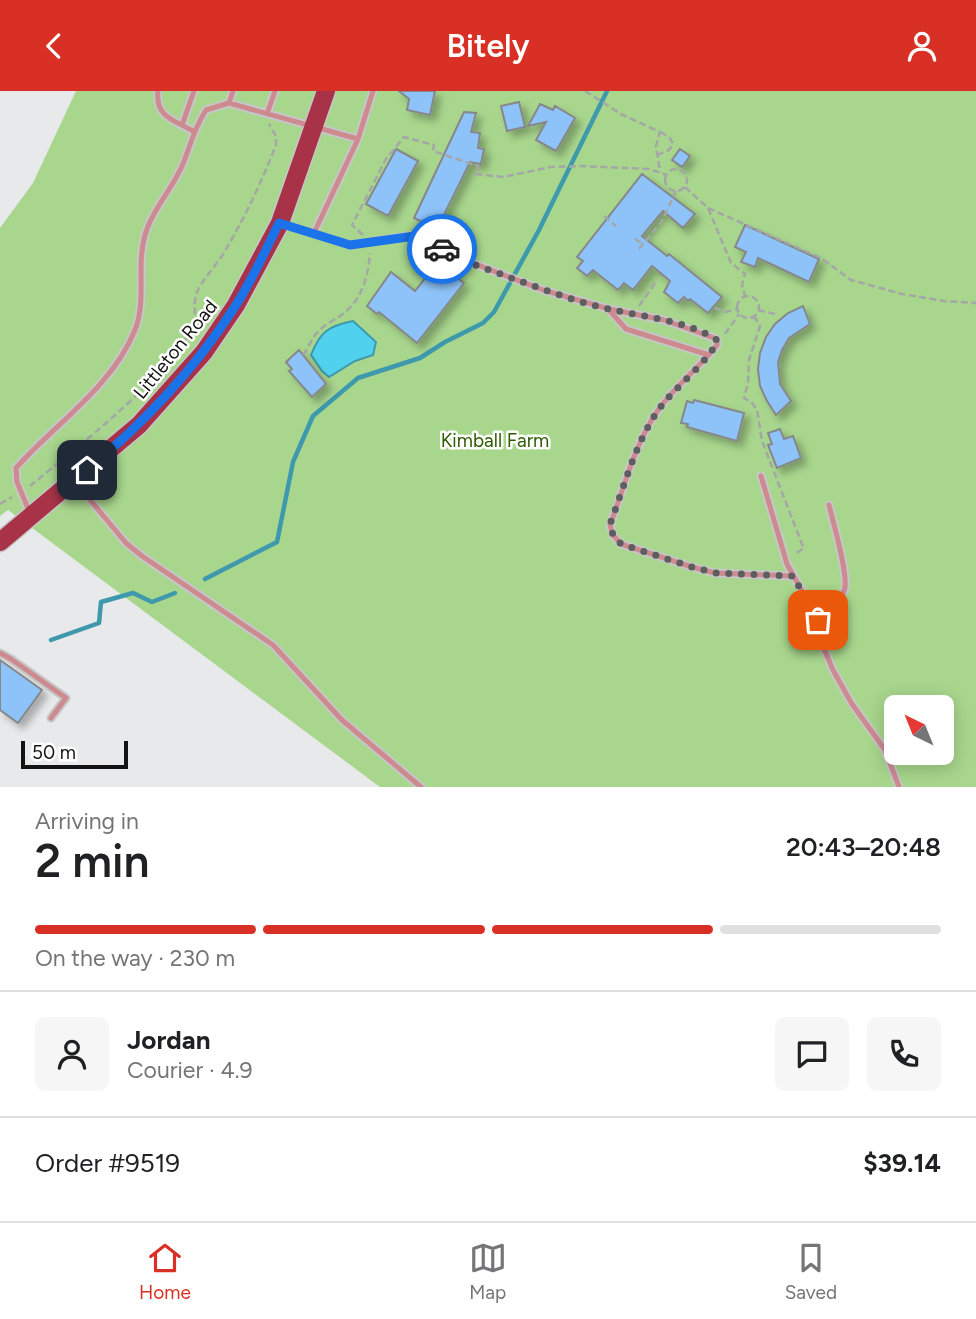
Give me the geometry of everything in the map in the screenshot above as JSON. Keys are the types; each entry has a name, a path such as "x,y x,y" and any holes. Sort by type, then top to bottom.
{"main road":[{"name":"Littleton Road","path":"0,542 139,425 204,352 236,305 279,223 326,91"}],"lane":[{"path":"158,91 159,109 164,115 193,131"},
{"path":"182,125 194,91"},
{"path":"229,103 233,91"},
{"path":"267,114 275,91"},
{"path":"314,233 358,139 373,91"},
{"path":"32,516 15,475 16,468 94,390 125,349 134,331 142,302 140,266 145,234 183,165 193,131 206,110 229,103 358,139"},
{"path":"279,223 350,245 415,236 480,267 543,290 702,332 717,340 717,345 709,355 674,390 649,423 610,524 611,530 621,544 715,573 793,576"},
{"path":"609,309 626,329 709,355"},
{"path":"761,477 785,558 818,620 822,644 833,670 852,704 885,750 899,787"},
{"path":"74,480 127,543 273,645 342,720 421,787"},
{"path":"818,620 845,588 845,573 829,505"},
{"path":"0,653 66,698 51,718"}],"path":[{"path":"586,91 670,138 673,144 669,150 657,155"},
{"path":"0,504 22,492 139,391 158,373 193,329 194,301 198,291 225,251 254,198 276,145 276,136 269,128 267,114"},
{"path":"660,132 657,155 660,172"},
{"path":"303,355 315,334 350,308 364,286 369,271 370,243 352,225 386,159 404,137 435,145 433,151 478,166 477,174 503,177 562,166 667,174 676,169 683,171 687,180 685,187"},
{"path":"667,174 666,184 676,191"},
{"path":"639,249 662,221 676,191 685,187"},
{"path":"685,187 708,208 821,258 851,280 902,294 976,303"},
{"path":"708,208 731,263 745,274 742,285 745,296"},
{"path":"604,216 616,226"},
{"path":"635,239 643,244"},
{"path":"632,313 657,280"},
{"path":"745,296 755,298 758,302 758,310 749,318 739,314 737,309 737,303 745,296"},
{"path":"715,309 725,312 737,309"},
{"path":"758,310 775,314"},
{"path":"717,345 739,314"},
{"path":"754,316 760,324 752,345 744,398 757,410 762,441 804,548 785,558"}],"green space":[{"name":"Kimball Farm","path":"76,91 976,91 976,787 380,787 8,510 0,516 0,228 33,183"}],"water":[{"path":"353,321 376,342 373,355 355,361 329,377 311,355 314,347 326,331"}],"building":[{"path":"399,91 435,91 430,115 407,110 409,99"},
{"path":"519,102 525,127 507,131 501,106"},
{"path":"540,104 553,110 555,106 575,118 556,151 536,140 546,122 528,126"},
{"path":"464,112 476,113 471,132 480,133 478,148 484,149 481,164 470,162 437,229 414,218"},
{"path":"396,149 418,161 388,216 366,204"},
{"path":"680,149 690,156 682,167 672,160"},
{"path":"642,174 695,214 683,228 663,211 642,236 722,297 708,313 690,299 688,301 684,297 678,303 664,292 670,281 652,266 633,290 624,283 618,290 593,270 587,276 577,268 583,261 577,257"},
{"path":"745,225 819,259 809,282 758,258 755,267 741,262 746,252 735,247"},
{"path":"437,263 464,283 417,343 379,312 377,314 367,306 391,272 415,291"},
{"path":"803,306 810,324 789,338 778,362 780,384 791,401 776,415 760,386 760,353 775,324 788,313"},
{"path":"299,350 326,384 312,397 289,371 292,369 286,362"},
{"path":"694,400 744,413 737,441 681,423 687,401 693,403"},
{"path":"780,429 784,439 793,436 801,458 777,468 768,445 772,444 768,433"},
{"path":"0,660 42,690 18,723 0,710"}],"waterway":[{"path":"205,579 277,542 293,462 313,416 358,378 420,358 483,323 494,312 539,230 607,91"},
{"path":"51,640 99,623 101,602 133,593 152,602 175,593"}],"way so far":[{"path":"442,249 543,290 609,309 664,320 702,332 717,340 717,345 709,355 674,390 649,423 610,524 611,530 621,544 715,573 793,576 818,620"}],"route":[{"path":"87,470 139,425 204,352 236,305 279,223 350,245 415,236 442,249"}]}
